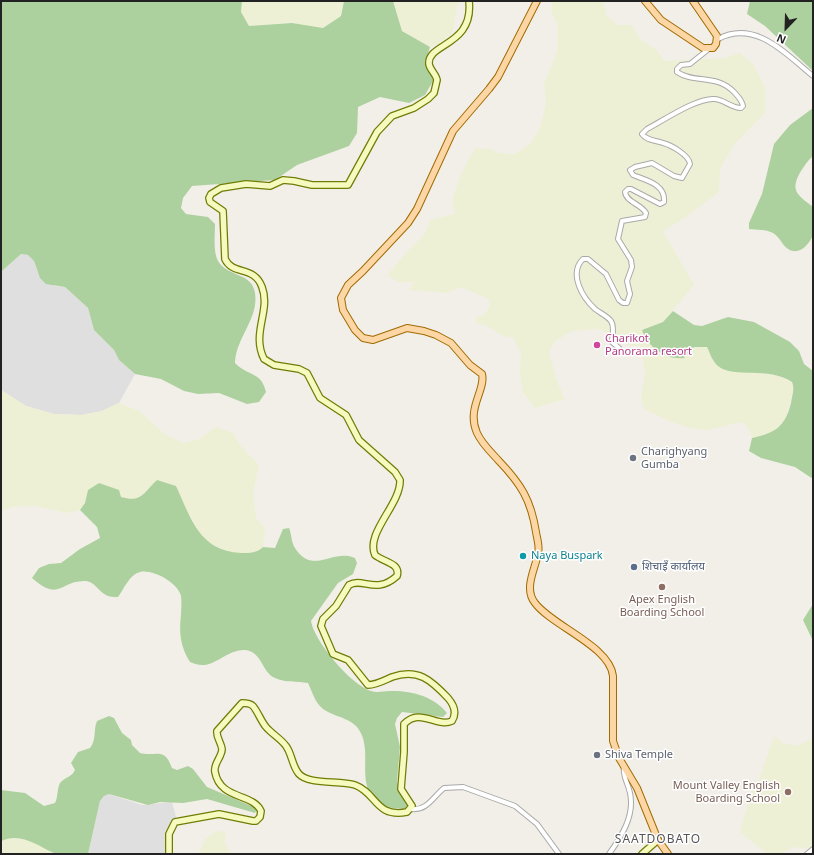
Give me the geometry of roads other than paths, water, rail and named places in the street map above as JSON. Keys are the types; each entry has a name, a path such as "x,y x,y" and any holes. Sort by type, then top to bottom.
{"main road":[{"path":"169,854 169,834 175,822 219,814 253,821 256,821 260,817 261,811 257,806 226,791 220,784 215,774 215,767 222,749 217,731 239,705 244,703 252,706 266,727 286,747 298,773 306,779 338,781 356,785 367,793 377,805 389,811 404,812 411,809 411,803 404,796 401,789 404,752 404,724 408,719 422,717 448,723 452,721 455,715 452,704 432,682 419,674 408,673 368,685 348,660 333,654 321,629 323,619 336,606 349,585 357,583 376,586 397,576 398,572 396,566 375,555 373,544 398,492 400,480 395,472 359,440 346,415 320,398 307,373 298,369 279,367 264,359 259,336 264,305 262,287 255,276 249,272 235,269 227,263 225,259 223,211 210,202 209,198 211,194 221,188 250,184 270,186 283,180 312,185 348,185 370,142 386,122 397,114 414,108 434,93 437,80 429,64 430,58 438,49 455,38 466,26 470,9 469,1"},
{"path":"537,1 498,76 453,131 417,209 408,223 348,285 341,301 342,306 355,330 363,338 377,340 407,328 424,331 436,335 451,344 470,365 481,372 483,382 476,398 474,413 477,433 486,446 523,489 534,520 539,550 531,577 532,598 535,603 568,631 594,649 612,668 612,735 616,749 637,788 658,840 668,854"},
{"path":"645,1 661,20 698,46 703,48 715,46 718,39 715,32 693,1"},
{"path":"642,854 658,840"}],"street":[{"path":"718,39 727,34 753,34 778,48 813,76"},
{"path":"619,348 612,342 613,327 610,321 595,309 580,289 577,274 579,267 583,259 588,259 606,274 619,300 623,304 628,303 630,294 627,281 632,266 631,260 618,239 622,221 645,217 646,213 644,209 628,199 625,192 628,189 631,189 660,204 664,202 665,198 657,185 633,175 630,170 635,167 652,163 674,176 682,178 690,164 686,156 667,144 645,138 642,134 647,129 699,100 717,99 736,108 741,108 743,106 742,101 732,90 721,82 686,76 677,72 680,65 690,64 710,48"},
{"path":"609,854 624,831 629,818 630,792 624,779 624,765"},
{"path":"411,809 419,810 424,808 444,788 463,787 515,806 537,824 559,854"},
{"path":"807,854 813,849"}],"place":[{"name":"Charikot Panorama resort","path":"597,345"},
{"name":"Charighyang Gumba","path":"633,458"},
{"name":"Naya Buspark","path":"523,556"},
{"name":"शिचाइँ कार्यालय","path":"634,567"},
{"name":"Apex English Boarding School","path":"662,587"},
{"name":"Shiva Temple","path":"597,755"},
{"name":"Mount Valley English Boarding School","path":"788,792"}],"district":[{"name":"SAATDOBATO","path":"658,840"}]}
